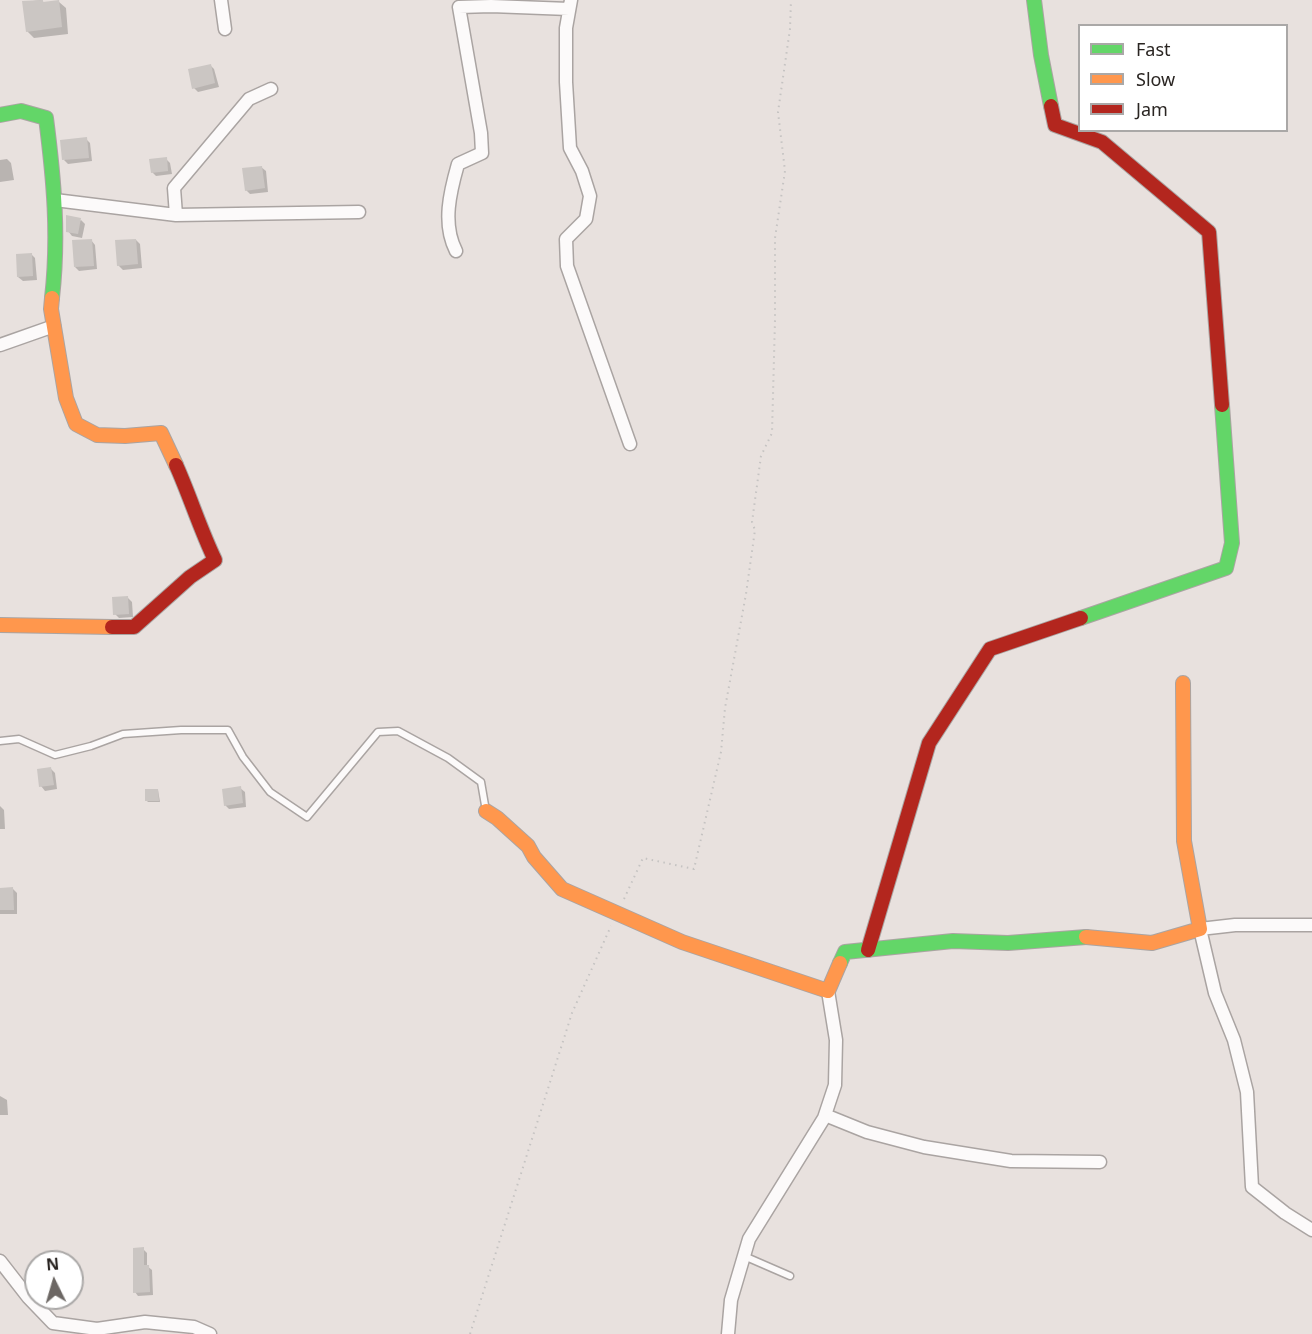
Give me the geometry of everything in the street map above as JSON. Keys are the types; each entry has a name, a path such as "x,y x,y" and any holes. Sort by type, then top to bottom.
{"street":[{"path":"221,0 225,29"},
{"path":"868,950 929,743 990,649 1226,568 1232,543 1209,232 1102,142 1054,125 1041,55 1035,0"},
{"path":"456,251 451,240 450,192 459,164 482,153 481,132 459,7 570,4 566,28 570,148 582,171 590,196 586,219 566,239 567,266 630,444"},
{"path":"176,215 174,188 249,99 271,89"},
{"path":"0,115 21,111 46,118 55,200 56,264 51,309 66,398 76,424 97,435 125,436 160,433 193,502 201,530 215,560 190,577 134,627 0,625"},
{"path":"55,200 176,215 359,212"},
{"path":"0,345 54,326"},
{"path":"1183,683 1184,841 1200,929 1215,993 1234,1040 1247,1092 1252,1187 1285,1213 1312,1230"},
{"path":"486,811 528,846 534,857 562,889 682,942 828,991"},
{"path":"728,1334 731,1300 749,1239 825,1115 836,1085 836,1040 828,991 844,952 953,941 1008,943 1084,937 1152,943 1200,929 1235,925 1312,925"},
{"path":"825,1115 867,1132 924,1147 1011,1161 1100,1162"},
{"path":"0,1261 52,1323 97,1329 145,1322 194,1327 210,1334"}],"lane":[{"path":"0,741 19,740 55,755 91,746 123,734 228,730 243,757 270,792 307,817 378,732 398,731 448,758 481,782 486,811"},
{"path":"744,1256 790,1276"}],"path":[{"path":"470,1334 572,1013 643,858 694,869 721,752 724,708 747,594 755,530 752,522 761,456 772,433 775,238 785,171 778,112 790,29 790,0"}],"building":[{"path":"43,0 43,2 59,0 62,27 26,32 22,1"},
{"path":"211,64 215,83 192,89 188,69"},
{"path":"87,137 89,158 62,160 60,140"},
{"path":"167,157 168,171 151,173 149,159"},
{"path":"262,166 265,188 245,191 242,168"},
{"path":"66,215 81,218 78,234 66,232"},
{"path":"92,239 94,266 74,267 72,240"},
{"path":"136,239 138,264 117,266 115,240"},
{"path":"32,253 33,276 17,277 16,254"},
{"path":"128,596 129,614 113,615 112,597"},
{"path":"51,767 54,785 39,787 37,769"},
{"path":"241,786 243,803 224,806 222,789"},
{"path":"145,789 158,789 159,801 145,801"},
{"path":"13,887 14,910 0,910 0,888"},
{"path":"144,1247 144,1265 149,1265 150,1292 133,1293 133,1248"}],"traffic: fast":[{"path":"1034,0 1051,106"},
{"path":"0,115 21,111 46,118 55,208 52,298"},
{"path":"1081,618 1226,568 1232,543 1222,405"},
{"path":"840,963 845,952 953,941 1008,943 1086,937"}],"traffic: slow":[{"path":"52,298 51,309 66,398 76,424 97,435 125,436 161,433 176,465"},
{"path":"0,625 112,627"},
{"path":"1086,937 1152,943 1200,929 1184,841 1183,683"},
{"path":"486,811 528,846 534,857 562,889 682,942 828,991 840,963"}],"traffic: jam":[{"path":"1051,106 1055,125 1102,142 1209,232 1222,405"},
{"path":"112,627 134,627 190,577 215,560 176,465"},
{"path":"868,950 929,743 990,649 1081,618"}]}
